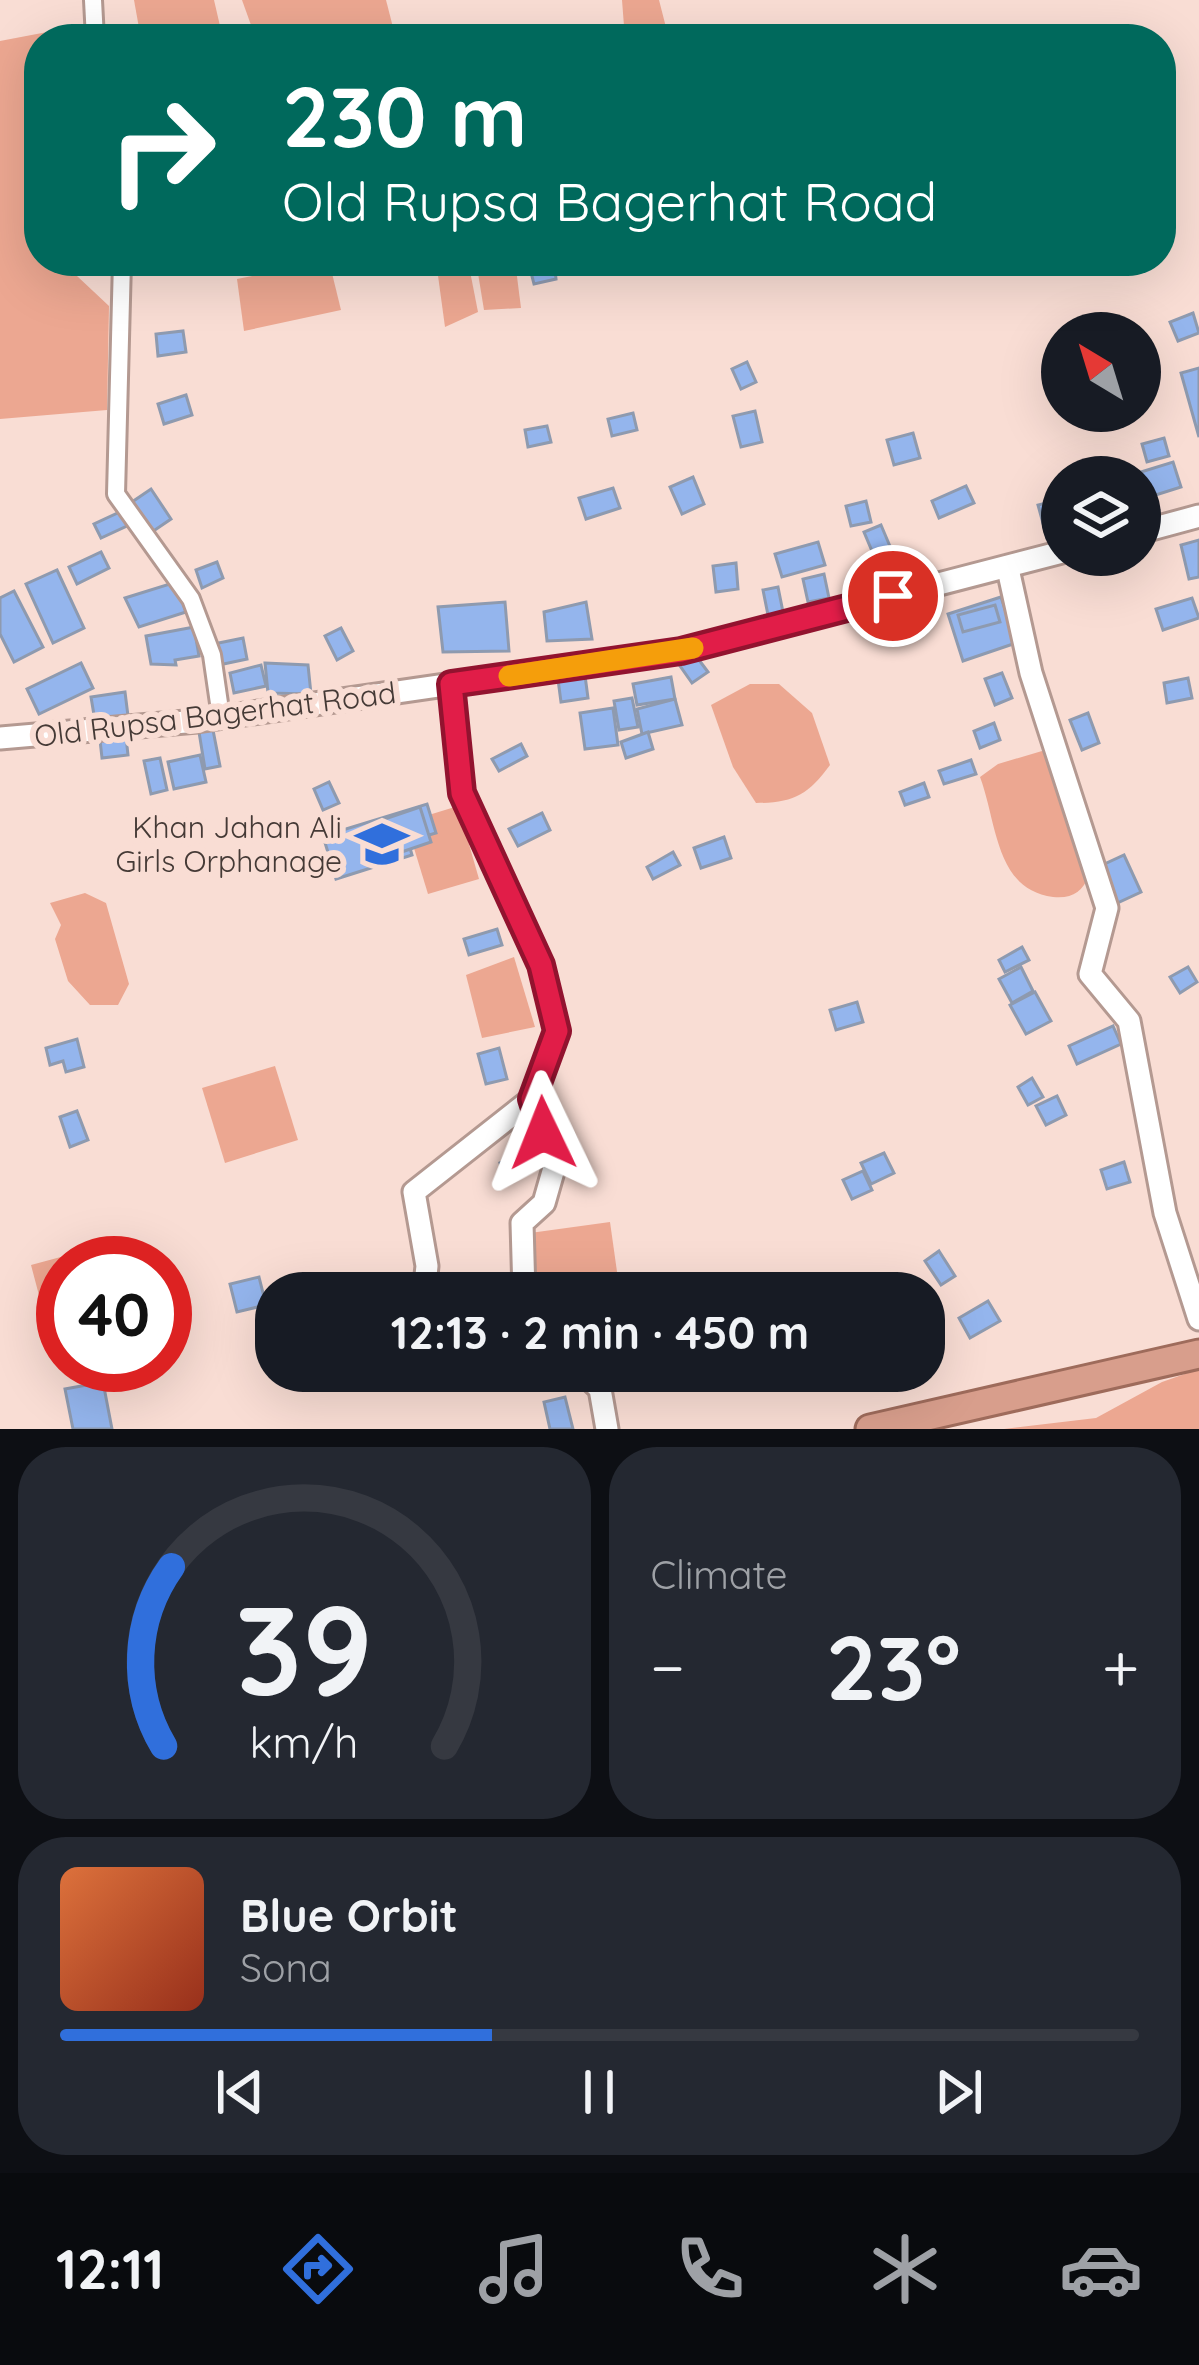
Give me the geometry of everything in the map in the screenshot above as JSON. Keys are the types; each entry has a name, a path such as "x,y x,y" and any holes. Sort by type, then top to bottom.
{"highway":[{"path":"870,1429 1199,1354"}],"street":[{"path":"122,276 116,494 191,598 212,655 221,717"},
{"path":"1161,526 1199,516"},
{"name":"Old Rupsa Bagerhat Road","path":"0,738 221,717 681,651 1041,557"},
{"path":"1008,568 1031,673 1107,908 1090,974 1129,1021 1165,1213 1199,1319"},
{"path":"427,1272 414,1192 532,1099 557,1031 541,965 462,793 451,684"},
{"path":"523,1272 522,1223 544,1203 554,1168 532,1099"},
{"path":"601,1392 607,1429"}],"shaded area":[{"path":"134,0 214,0 220,24 138,24"},
{"path":"242,0 386,0 392,24 251,24"},
{"path":"622,0 659,0 665,24 624,24"},
{"path":"24,36 24,276 77,276 109,306 107,410 0,419 0,41"},
{"path":"333,276 341,310 244,331 237,279"},
{"path":"438,276 471,276 478,312 445,327"},
{"path":"478,276 517,276 521,308 484,310"},
{"path":"750,684 779,684 812,713 830,765 807,790 790,799 756,803 733,767 711,705"},
{"path":"1042,751 1052,753 1089,876 1080,890 1066,897 1034,892 1009,868 980,777 998,764"},
{"path":"458,806 479,879 428,894 406,822"},
{"path":"85,893 106,903 129,984 118,1005 90,1005 68,981 55,939 61,925 50,903"},
{"path":"514,957 535,1027 482,1038 466,975"},
{"path":"275,1066 298,1140 225,1163 202,1088"},
{"path":"610,1222 617,1272 535,1272 530,1233"},
{"path":"1199,1369 1199,1429 1004,1429 1096,1418 1162,1382"}],"building":[{"path":"532,276 556,276 556,279 534,284"},
{"path":"1193,313 1199,333 1178,341 1170,322"},
{"path":"183,331 186,352 158,356 156,334"},
{"path":"747,362 756,382 741,389 732,369"},
{"path":"1199,368 1199,437 1181,373"},
{"path":"186,395 192,415 164,424 158,404"},
{"path":"755,411 762,442 741,447 733,416"},
{"path":"633,413 637,430 612,436 608,419"},
{"path":"547,426 551,442 528,447 525,430"},
{"path":"913,433 920,458 894,465 887,440"},
{"path":"1164,438 1169,456 1145,456 1142,444"},
{"path":"1173,462 1181,487 1161,493 1161,466"},
{"path":"693,477 704,504 682,514 670,487"},
{"path":"966,486 974,503 939,518 932,501"},
{"path":"613,488 620,508 586,519 579,498"},
{"path":"151,489 171,519 152,532 132,502"},
{"path":"866,501 871,522 851,526 846,506"},
{"path":"122,511 129,525 101,538 94,524"},
{"path":"881,525 897,563 880,570 864,532"},
{"path":"1199,540 1199,577 1189,579 1181,545"},
{"path":"818,542 825,565 782,577 775,554"},
{"path":"101,552 109,568 77,584 69,567"},
{"path":"217,562 223,578 202,588 196,570"},
{"path":"736,563 738,589 716,592 713,566"},
{"path":"57,570 84,628 53,643 26,584"},
{"path":"824,574 829,598 808,602 803,579"},
{"path":"176,582 186,612 139,627 125,598"},
{"path":"778,587 783,612 768,615 763,590"},
{"path":"14,591 43,647 14,662 0,634 0,598"},
{"path":"1001,597 1016,643 963,661 948,614"},
{"path":"1192,598 1199,618 1163,630 1156,609"},
{"path":"505,602 509,651 443,652 438,607"},
{"path":"586,602 592,639 547,641 544,612"},
{"path":"995,605 1000,622 963,632 958,615"},
{"path":"194,627 199,656 175,660 176,665 151,664 146,636"},
{"path":"341,628 353,651 337,660 325,636"},
{"path":"243,638 247,659 219,665 214,644"},
{"path":"693,652 708,672 692,683 678,663"},
{"path":"81,663 93,688 39,714 27,689"},
{"path":"265,663 308,665 311,694 268,693"},
{"path":"261,665 266,686 234,693 230,673"},
{"path":"584,668 588,698 561,702 557,672"},
{"path":"1002,673 1012,698 995,705 985,679"},
{"path":"671,677 675,699 637,705 633,684"},
{"path":"1188,678 1192,698 1167,703 1164,683"},
{"path":"125,692 128,716 95,721 91,697"},
{"path":"632,698 638,727 619,730 614,701"},
{"path":"675,699 682,725 642,734 637,709"},
{"path":"613,708 618,745 585,749 580,713"},
{"path":"1088,713 1099,743 1082,750 1070,720"},
{"path":"994,723 1000,740 980,748 974,731"},
{"path":"213,730 220,766 205,769 199,732"},
{"path":"648,732 653,749 626,758 621,742"},
{"path":"126,737 128,755 102,758 100,740"},
{"path":"521,744 527,756 499,771 492,759"},
{"path":"200,755 206,782 174,789 168,762"},
{"path":"160,758 167,790 151,794 144,761"},
{"path":"971,760 976,774 944,784 939,771"},
{"path":"329,782 339,803 323,810 314,789"},
{"path":"924,783 929,797 905,805 900,792"},
{"name":"Khan Jahan Ali Girls Orphanage","path":"427,804 436,833 408,841 412,855 336,879 323,836"},
{"path":"420,807 431,842 381,859 370,824"},
{"path":"542,813 550,830 518,846 509,829"},
{"path":"724,837 731,858 701,868 694,848"},
{"path":"673,852 680,865 653,879 647,867"},
{"path":"1124,855 1141,892 1113,905 1096,868"},
{"path":"497,929 502,945 469,955 464,939"},
{"path":"1022,947 1029,960 1005,972 999,960"},
{"path":"1021,967 1033,991 1012,1003 999,979"},
{"path":"1188,967 1197,982 1180,993 1170,977"},
{"path":"1035,992 1051,1021 1026,1034 1010,1005"},
{"path":"857,1002 863,1022 836,1030 830,1010"},
{"path":"1113,1026 1121,1044 1077,1064 1069,1046"},
{"path":"77,1039 84,1067 66,1072 63,1061 50,1065 46,1048"},
{"path":"499,1048 507,1079 486,1084 478,1054"},
{"path":"1032,1078 1043,1097 1028,1105 1018,1087"},
{"path":"1057,1096 1066,1115 1046,1125 1036,1106"},
{"path":"77,1111 88,1140 70,1147 60,1117"},
{"path":"884,1153 894,1173 871,1184 861,1163"},
{"path":"520,1155 525,1172 505,1179 500,1163"},
{"path":"1124,1162 1130,1182 1107,1189 1101,1170"},
{"path":"863,1171 872,1190 852,1199 843,1180"},
{"path":"939,1251 955,1276 945,1282 945,1272 932,1272 925,1261"},
{"path":"255,1278 255,1308 237,1312 230,1284"},
{"path":"988,1301 1000,1321 970,1338 959,1318"},
{"path":"66,1392 105,1392 112,1429 73,1429"},
{"path":"565,1397 573,1429 550,1429 544,1402"}],"slow traffic":[{"path":"509,676 693,648"}],"place":[{"name":"Khan Jahan Ali Girls Orphanage","path":"382,844"}],"route":[{"path":"543,1133 532,1099 557,1031 541,965 509,886 462,793 451,684 681,651 893,596"}]}
